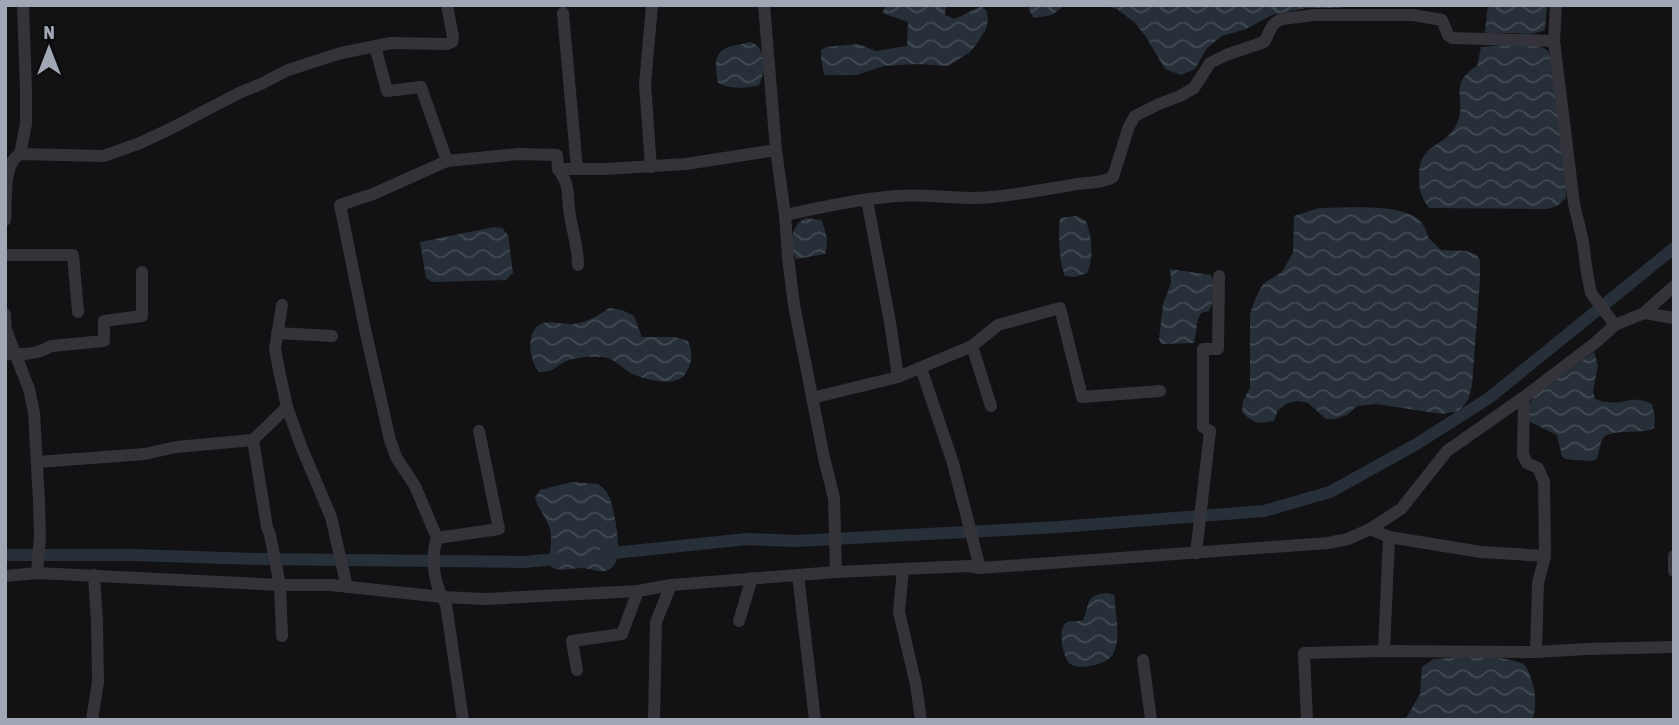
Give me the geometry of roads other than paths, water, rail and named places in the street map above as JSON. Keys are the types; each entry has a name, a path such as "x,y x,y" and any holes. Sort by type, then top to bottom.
{"street":[{"path":"20,154 26,113 23,5"},
{"path":"5,220 8,172 15,157 20,154 104,156 167,130 288,70 341,53 391,43 447,44 452,42 453,37 447,5"},
{"path":"651,167 645,84 652,5"},
{"path":"764,5 776,150 794,305 834,498 836,572"},
{"path":"1556,5 1554,41 1574,204 1591,293 1613,322"},
{"path":"563,13 577,169"},
{"path":"785,215 895,196 978,198 1107,180 1114,177 1129,126 1135,116 1194,88 1210,63 1264,42 1275,21 1282,19 1314,15 1413,15 1442,20 1452,38 1554,41"},
{"path":"375,46 387,91 421,87 447,161"},
{"path":"558,169 686,164 776,150"},
{"path":"463,720 446,604 435,576 435,543 415,486 400,464 390,440 340,205 373,194 447,161 519,154 557,155 558,169 565,177 568,188 569,214 577,243 578,265"},
{"path":"867,200 898,377"},
{"path":"5,255 73,255 78,312"},
{"path":"11,355 45,349 51,345 104,341 104,321 142,316 142,272"},
{"path":"1197,547 1210,431 1203,427 1203,349 1218,349 1219,276"},
{"path":"1644,313 1674,286"},
{"path":"282,305 275,349 288,407 331,517 347,587"},
{"path":"812,398 898,377 972,346 998,325 1060,307 1082,397 1160,391"},
{"path":"5,576 37,573 279,581 486,599 638,591 671,585 752,578 968,566 978,562 1197,547 1328,543 1348,539 1370,529 1401,509 1447,451 1595,344 1613,322 1644,313 1674,318"},
{"path":"5,314 11,355 29,389 34,413 40,536 37,573"},
{"path":"276,333 332,336"},
{"path":"972,346 992,406"},
{"path":"921,368 953,464 978,562"},
{"path":"1524,397 1523,455 1527,464 1538,468 1544,482 1545,556 1538,583 1536,652"},
{"path":"37,462 145,454 176,447 253,440 288,407"},
{"path":"435,543 499,529 479,431"},
{"path":"253,440 279,581 282,636"},
{"path":"1370,529 1389,537 1481,552 1545,556"},
{"path":"1384,651 1389,537"},
{"path":"1674,556 1674,571"},
{"path":"903,570 899,612 921,720"},
{"path":"92,720 98,682 94,575"},
{"path":"798,575 815,720"},
{"path":"739,621 752,578"},
{"path":"654,720 656,622 671,585"},
{"path":"577,670 572,641 622,634 638,591"},
{"path":"1307,720 1304,653 1536,652 1674,647"},
{"path":"1143,660 1151,720"}],"water":[{"path":"887,5 946,5 945,15 955,19 981,6 987,11 988,20 976,45 969,53 948,66 884,66 856,75 824,75 821,50 826,47 858,44 876,51 907,46 908,22 882,13"},
{"path":"1030,5 1065,5 1052,15 1034,18 1029,10"},
{"path":"1102,5 1353,5 1339,8 1306,8 1272,15 1246,29 1222,36 1207,48 1195,69 1181,75 1165,69 1135,23 1117,9"},
{"path":"1488,5 1547,5 1545,30 1532,34 1485,32"},
{"path":"751,42 760,49 764,60 759,85 738,88 718,83 716,62 721,51"},
{"path":"1540,46 1548,51 1553,63 1566,198 1557,206 1547,209 1429,208 1423,198 1419,178 1423,157 1452,132 1457,123 1460,114 1460,86 1462,80 1477,66 1481,47"},
{"path":"1319,208 1385,208 1409,214 1418,219 1429,238 1441,250 1466,251 1477,255 1480,261 1480,280 1472,385 1468,400 1459,411 1442,414 1376,404 1357,406 1347,415 1326,419 1308,403 1299,401 1288,403 1278,410 1274,421 1264,423 1250,419 1242,412 1243,401 1250,388 1250,314 1256,297 1263,284 1282,272 1293,253 1294,216"},
{"path":"1076,216 1086,221 1090,233 1091,254 1087,273 1074,277 1065,276 1063,270 1059,232 1060,218"},
{"path":"806,218 821,220 826,237 826,250 825,254 796,259 792,236 797,225"},
{"path":"494,227 502,228 508,235 513,273 506,280 432,282 426,278 420,242"},
{"path":"1170,269 1211,275 1213,279 1213,302 1209,311 1201,313 1198,319 1194,343 1161,344 1159,339 1163,304 1171,283"},
{"path":"609,308 634,316 642,337 675,337 688,341 691,359 684,376 669,382 649,380 630,373 609,359 598,357 572,359 550,371 539,372 533,361 530,341 539,325 547,322 578,323 592,319"},
{"path":"1594,352 1598,365 1593,391 1595,399 1614,403 1639,400 1652,404 1654,428 1607,435 1602,440 1596,460 1565,459 1557,435 1530,422 1529,406 1533,396"},
{"path":"572,482 598,484 609,496 616,523 618,546 615,564 610,569 563,570 551,567 550,529 535,498 540,490"},
{"path":"1107,593 1114,595 1115,600 1118,634 1116,648 1105,661 1092,666 1073,666 1067,660 1063,649 1064,625 1069,621 1083,620 1092,598"},
{"path":"1501,658 1524,664 1534,691 1532,720 1405,720 1420,694 1422,667 1433,659"}],"waterway":[{"path":"604,554 747,539 795,541 1059,527 1264,511 1330,492 1415,445 1489,398 1674,248"},
{"path":"5,555 524,562 565,558"}]}
